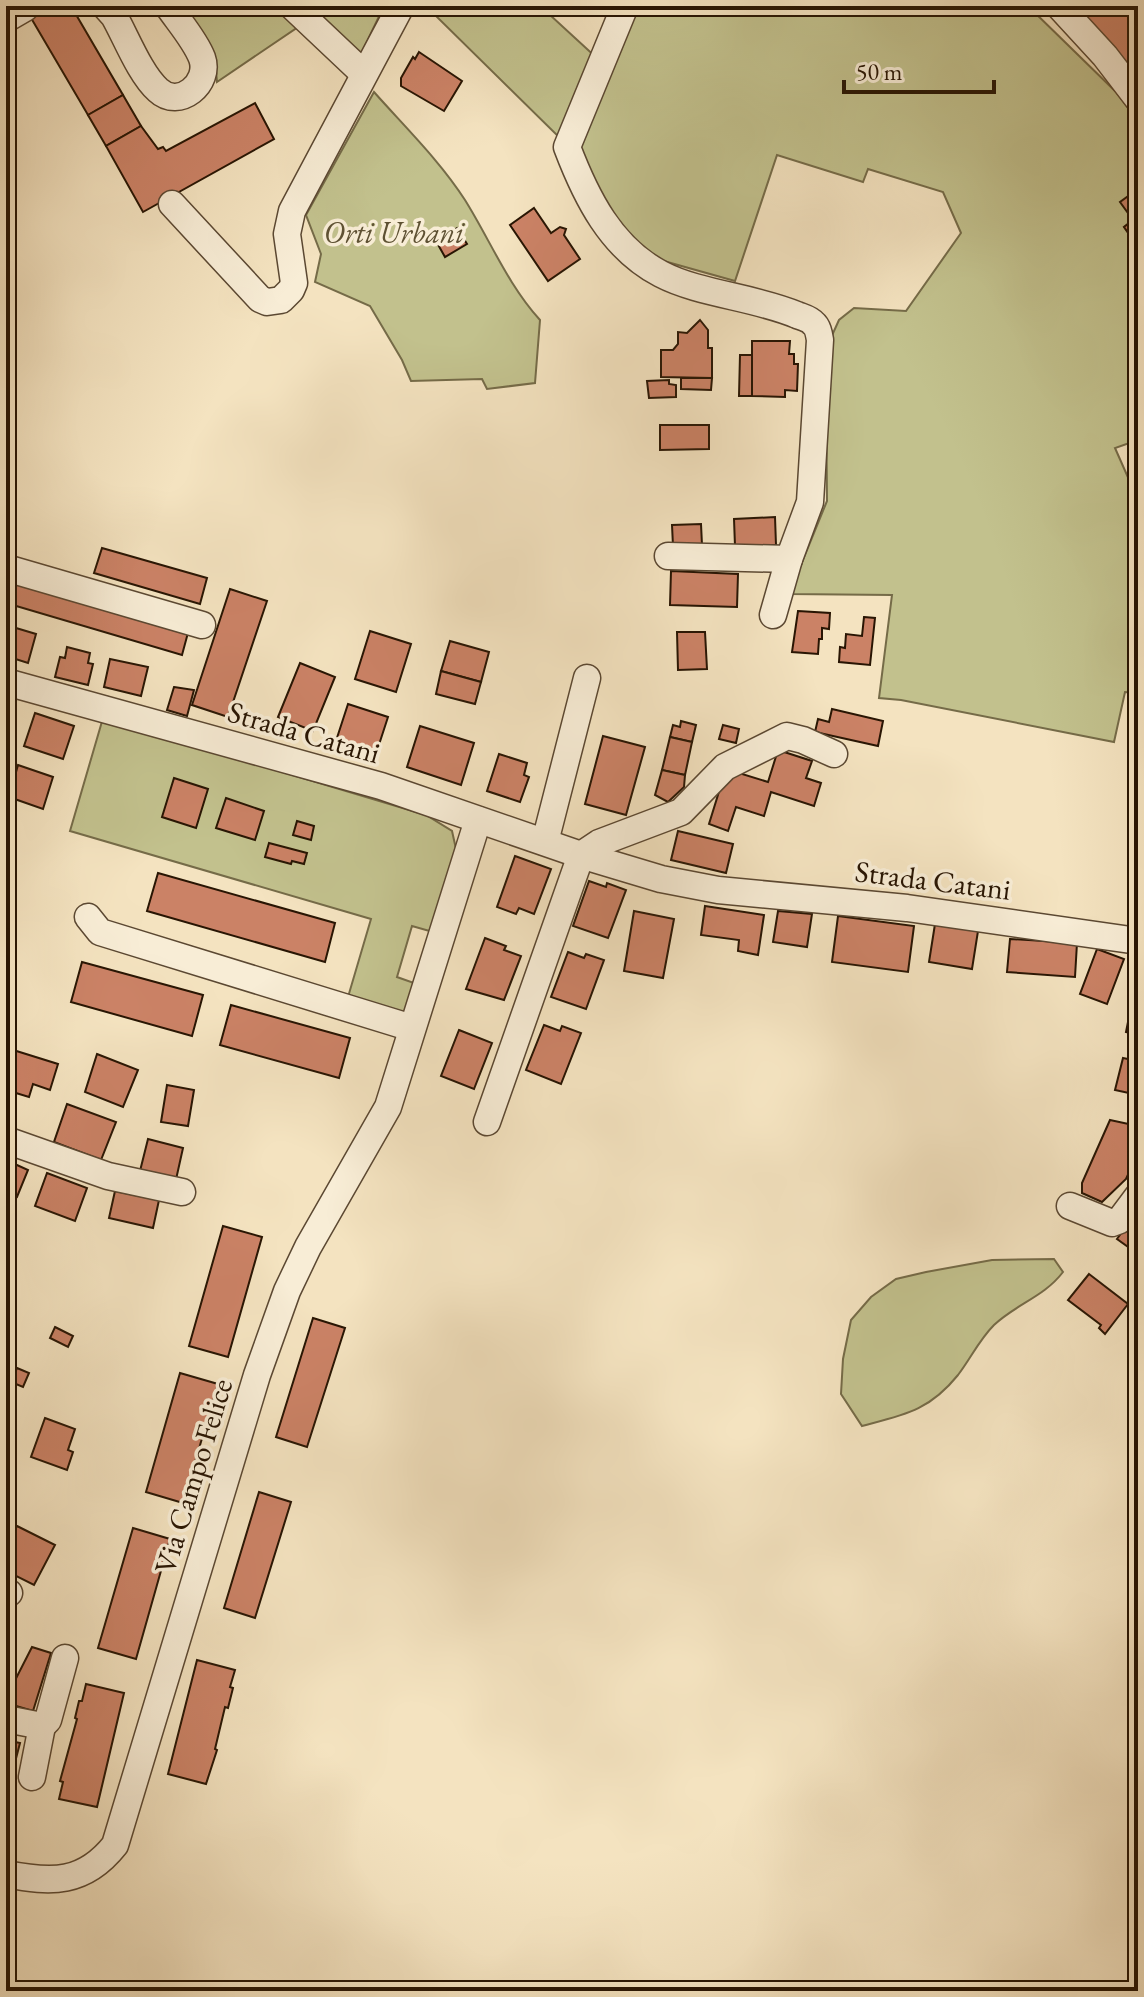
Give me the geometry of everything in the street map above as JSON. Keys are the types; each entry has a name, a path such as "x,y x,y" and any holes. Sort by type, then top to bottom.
{"street":[{"path":"105,6 114,16 155,87 168,95 181,96 200,82 203,62 168,6"},
{"path":"292,6 364,74"},
{"path":"172,204 255,294 267,302 281,300 294,283 287,234 292,211 401,6"},
{"path":"625,6 567,147 579,180 598,214 620,243 660,273 678,281 778,307 813,322 818,330 820,340 810,502 773,615"},
{"path":"1059,6 1105,56 1138,99"},
{"path":"668,556 789,559"},
{"path":"6,568 202,625"},
{"path":"545,842 587,678"},
{"name":"Strada Catani","path":"6,682 381,786 581,855 661,879 704,887 907,908 1138,941"},
{"path":"487,1122 581,855 599,843 681,812 725,767 787,736 834,754"},
{"name":"Via Campo Felice","path":"6,1874 69,1879 103,1861 115,1845 257,1375 287,1291 308,1247 388,1107 478,820"},
{"path":"88,917 100,932 412,1028"},
{"path":"6,1140 108,1176 182,1192"},
{"path":"1070,1206 1112,1223 1120,1220 1138,1196"},
{"path":"32,1777 42,1726 48,1720 65,1658"},
{"path":"6,1719 42,1726"}],"green space":[{"path":"182,6 277,6 298,27 217,82 211,49"},
{"path":"311,6 384,6 361,54"},
{"path":"553,6 550,15 599,60 566,144 430,10 423,7"},
{"path":"630,6 1028,6 1116,92 1138,121 1138,189 1133,220 1124,227 1138,247 1138,440 1115,448 1138,500 1138,693 1125,692 1114,742 879,698 892,595 789,594 827,501 826,385 829,342 839,320 854,308 906,311 961,233 943,192 868,169 863,182 777,155 735,281 646,256 613,220 579,154 580,131"},
{"name":"Orti Urbani","path":"374,92 455,186 509,277 540,320 535,383 487,389 482,379 411,381 370,306 315,282 321,254 306,215"},
{"path":"103,718 426,815 452,831 456,849 433,932 412,926 397,977 417,984 407,1015 348,997 371,919 70,831"},
{"path":"1054,1259 1063,1272 1047,1288 994,1325 958,1375 937,1397 903,1415 862,1426 841,1394 843,1359 851,1320 871,1297 896,1279 926,1272 992,1260"}],"building":[{"path":"24,6 71,6 123,95 88,115"},
{"path":"1070,6 1138,6 1138,87"},
{"path":"419,52 462,81 444,111 401,86 401,78"},
{"path":"123,95 141,126 106,146 88,115"},
{"path":"255,103 274,139 143,212 106,146 141,126 158,149 163,147 166,151"},
{"path":"1138,189 1138,227 1120,202"},
{"path":"534,208 551,233 560,227 566,229 564,235 580,259 548,281 510,225"},
{"path":"1133,220 1138,227 1138,247 1124,227"},
{"path":"457,228 467,244 445,257 436,241"},
{"path":"700,320 708,330 708,348 712,348 712,378 661,377 661,350 673,350 678,344 678,332 687,333"},
{"path":"752,341 790,341 789,354 794,354 794,364 798,364 797,391 785,390 785,397 752,396"},
{"path":"740,355 752,355 752,396 739,396"},
{"path":"681,378 712,378 711,390 681,389"},
{"path":"669,380 669,384 676,385 676,397 649,398 647,381"},
{"path":"660,425 709,425 709,449 660,450"},
{"path":"775,517 776,545 735,546 734,519"},
{"path":"701,524 702,545 673,546 672,525"},
{"path":"102,548 207,578 200,604 94,573"},
{"path":"671,571 738,574 737,607 670,605"},
{"path":"6,575 189,629 182,655 6,603"},
{"path":"230,589 267,601 228,717 192,705"},
{"path":"798,611 830,613 829,629 822,628 818,654 792,652"},
{"path":"864,617 875,618 870,665 839,662 840,647 845,648 846,634 862,636"},
{"path":"6,625 36,634 28,663 6,656"},
{"path":"370,631 411,644 396,692 355,679"},
{"path":"677,632 705,632 707,669 678,670"},
{"path":"450,641 489,652 481,682 441,671"},
{"path":"67,647 90,653 88,663 93,664 88,685 55,677 60,657 65,658"},
{"path":"110,659 148,667 141,696 104,687"},
{"path":"300,663 335,677 313,731 278,717"},
{"path":"441,671 481,682 475,704 436,694"},
{"path":"174,687 194,690 187,716 167,710"},
{"path":"348,704 388,717 374,760 334,747"},
{"path":"832,709 883,721 878,746 815,732 818,719 829,722"},
{"path":"35,713 74,726 63,759 24,746"},
{"path":"681,721 696,725 692,742 670,737 673,725 680,727"},
{"path":"723,725 739,729 736,743 719,739"},
{"path":"420,726 474,743 461,785 407,767"},
{"path":"603,736 645,747 626,815 585,804"},
{"path":"670,737 692,742 685,775 662,770"},
{"path":"778,750 812,761 806,778 821,783 814,806 771,792 764,816 736,807 728,831 709,824 726,769 768,782"},
{"path":"499,754 527,763 524,775 529,777 520,802 487,791"},
{"path":"18,765 53,777 43,809 9,797"},
{"path":"662,770 685,775 684,787 668,802 655,795"},
{"path":"174,778 208,789 196,828 162,817"},
{"path":"226,798 264,811 255,840 216,828"},
{"path":"297,821 314,826 311,840 293,835"},
{"path":"678,831 733,844 726,873 671,860"},
{"path":"269,843 307,853 304,864 265,857"},
{"path":"515,856 551,869 534,914 519,908 516,914 497,907"},
{"path":"158,873 335,923 325,962 147,911"},
{"path":"589,881 626,890 608,938 573,926"},
{"path":"705,906 764,915 758,955 738,951 739,940 701,935"},
{"path":"634,911 674,919 663,978 624,971"},
{"path":"778,911 812,914 807,947 773,942"},
{"path":"838,916 914,926 908,972 832,962"},
{"path":"935,924 978,931 972,969 929,962"},
{"path":"485,938 521,956 504,1000 466,989"},
{"path":"1010,939 1077,943 1075,977 1007,972"},
{"path":"1097,949 1124,959 1107,1004 1080,994"},
{"path":"568,952 604,960 586,1009 551,997"},
{"path":"82,962 203,995 192,1036 71,1002"},
{"path":"1138,1001 1138,1035 1126,1032 1131,1007 1136,1008"},
{"path":"231,1005 350,1038 339,1078 220,1045"},
{"path":"544,1025 560,1031 562,1026 581,1033 561,1084 526,1070"},
{"path":"459,1030 492,1043 474,1089 441,1076"},
{"path":"10,1049 58,1064 50,1090 33,1084 29,1097 6,1090 6,1062"},
{"path":"97,1054 138,1070 123,1107 85,1092"},
{"path":"1123,1058 1138,1061 1138,1095 1115,1090"},
{"path":"167,1085 194,1090 188,1126 161,1122"},
{"path":"67,1104 116,1122 101,1160 54,1142"},
{"path":"1110,1120 1138,1126 1138,1153 1126,1179 1102,1202 1082,1193 1082,1183"},
{"path":"148,1139 183,1148 175,1184 139,1175"},
{"path":"6,1160 28,1170 17,1197 6,1193"},
{"path":"47,1173 87,1188 75,1221 35,1206"},
{"path":"115,1191 159,1200 153,1228 109,1218"},
{"path":"1138,1210 1138,1254 1117,1239"},
{"path":"223,1226 262,1237 228,1357 189,1346"},
{"path":"1089,1274 1128,1304 1105,1334 1099,1328 1101,1325 1068,1300"},
{"path":"313,1318 345,1328 307,1447 276,1437"},
{"path":"55,1327 73,1336 68,1347 50,1338"},
{"path":"17,1368 29,1373 23,1387 11,1382"},
{"path":"180,1373 218,1384 183,1503 146,1492"},
{"path":"45,1418 75,1429 68,1450 73,1452 67,1470 31,1457"},
{"path":"259,1492 291,1502 255,1618 224,1608"},
{"path":"17,1526 55,1545 34,1585 6,1571 6,1546"},
{"path":"133,1528 170,1539 136,1659 98,1648"},
{"path":"32,1647 51,1653 33,1711 6,1703"},
{"path":"197,1660 235,1670 228,1708 225,1707 217,1750 206,1784 168,1774"},
{"path":"86,1684 124,1693 97,1807 59,1799 63,1782 60,1781"},
{"path":"6,1740 20,1743 12,1774 6,1772"}]}
